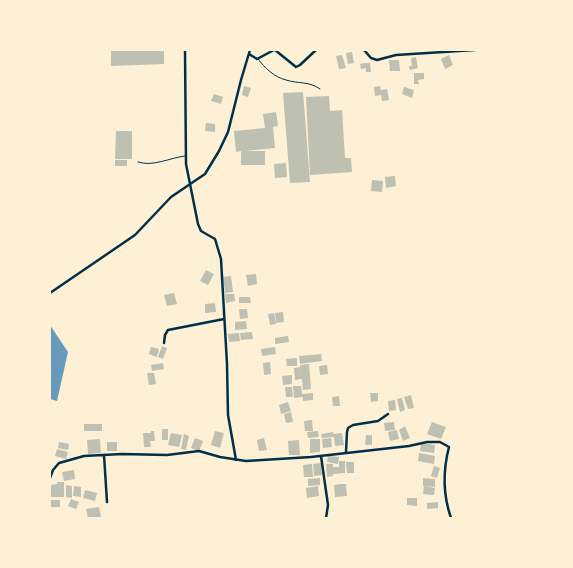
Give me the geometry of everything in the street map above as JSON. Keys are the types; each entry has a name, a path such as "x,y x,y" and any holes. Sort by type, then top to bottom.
{"street":[{"path":"184,50 186,156 189,184 199,228 215,239 221,259 228,415 236,460"},
{"path":"50,293 135,235 164,204 208,170 228,132 250,50"},
{"path":"248,54 257,58 274,50 296,67 316,50"},
{"path":"364,50 371,58 377,60 396,55 475,50"},
{"path":"164,343 168,330 224,319"},
{"path":"346,452 348,428 353,425 378,422 388,414"},
{"path":"50,478 53,470 59,463 84,456 167,455 199,451 246,461 321,456 409,446 427,442 440,442 448,446 445,461 445,488 451,518"},
{"path":"104,455 107,502"},
{"path":"321,456 328,505 326,518"}],"lane":[{"path":"257,58 279,78 307,82 320,89"},
{"path":"138,162 151,164 186,156"}],"water":[{"path":"50,325 68,352 57,401 50,399"}],"building":[{"path":"111,50 164,50 164,64 111,66"},
{"path":"352,52 354,63 348,64 346,53"},
{"path":"342,55 346,68 339,69 336,56"},
{"path":"449,55 453,65 445,69 441,59"},
{"path":"416,57 418,68 410,70 409,66 412,66 411,58"},
{"path":"389,60 399,60 400,71 390,71"},
{"path":"370,63 371,72 366,72 366,68 361,69 360,64"},
{"path":"414,73 424,73 424,79 418,80 419,84 414,84"},
{"path":"244,86 251,88 248,97 242,95"},
{"path":"380,86 381,90 387,89 389,100 382,101 381,95 375,96 374,87"},
{"path":"404,87 414,90 412,98 402,94"},
{"path":"303,92 310,182 290,183 283,93"},
{"path":"214,94 223,97 221,104 211,101"},
{"path":"329,96 330,111 342,110 345,158 351,158 352,172 310,175 306,97"},
{"path":"276,112 278,126 273,127 275,148 245,151 265,151 265,165 241,165 241,151 236,152 234,131 265,128 263,114"},
{"path":"206,123 215,124 215,132 205,131"},
{"path":"116,131 132,131 132,159 115,159"},
{"path":"115,160 127,160 127,166 115,166"},
{"path":"286,163 287,177 275,178 274,164"},
{"path":"395,176 396,186 386,188 385,177"},
{"path":"372,180 383,181 382,192 371,191"},
{"path":"206,270 214,274 208,285 200,281"},
{"path":"256,274 257,284 248,286 246,275"},
{"path":"231,276 233,292 225,293 223,277"},
{"path":"174,293 177,304 167,306 164,295"},
{"path":"225,294 234,294 235,301 226,303"},
{"path":"239,297 250,297 251,303 239,303"},
{"path":"215,303 216,312 205,313 205,304"},
{"path":"239,309 247,309 248,318 240,319"},
{"path":"283,312 284,322 276,323 275,313"},
{"path":"274,313 276,324 270,325 268,314"},
{"path":"246,321 247,329 235,330 235,322"},
{"path":"252,332 253,339 241,340 240,333"},
{"path":"239,333 240,341 229,342 228,334"},
{"path":"288,336 289,342 275,344 275,338"},
{"path":"162,346 167,348 163,359 158,357"},
{"path":"151,347 159,349 157,357 149,354"},
{"path":"275,347 276,354 262,356 261,349"},
{"path":"321,354 322,361 300,364 299,356"},
{"path":"297,358 297,366 287,366 286,359"},
{"path":"270,362 271,374 264,375 263,363"},
{"path":"163,363 164,369 152,371 151,365"},
{"path":"309,364 311,389 303,390 302,379 295,380 294,368 300,367 301,376 300,365"},
{"path":"327,365 328,374 320,375 319,366"},
{"path":"147,373 154,373 156,384 149,385"},
{"path":"292,375 292,384 283,385 282,376"},
{"path":"293,386 301,386 302,394 313,393 313,400 303,401 303,397 294,398"},
{"path":"285,387 292,387 293,397 286,397"},
{"path":"370,393 378,393 378,401 371,402"},
{"path":"411,395 414,408 408,409 404,397"},
{"path":"339,396 340,406 333,406 332,397"},
{"path":"402,398 405,410 400,412 397,399"},
{"path":"395,400 396,410 389,411 388,401"},
{"path":"288,402 291,411 281,414 279,405"},
{"path":"291,412 293,422 286,423 284,414"},
{"path":"312,420 313,431 305,431 304,421"},
{"path":"394,422 395,430 385,431 384,423"},
{"path":"432,422 446,427 441,439 427,434"},
{"path":"84,424 102,424 102,431 84,431"},
{"path":"405,426 410,438 403,441 399,430"},
{"path":"162,429 168,429 168,440 162,440"},
{"path":"397,430 399,439 390,441 388,432"},
{"path":"151,431 154,431 155,441 150,441 151,447 144,447 143,433 151,433"},
{"path":"215,431 224,433 220,448 211,445"},
{"path":"318,431 319,437 308,438 307,432"},
{"path":"333,432 333,434 342,433 344,445 335,446 334,437 322,438 321,434"},
{"path":"171,433 182,435 179,447 168,445"},
{"path":"184,434 189,436 186,450 181,449"},
{"path":"366,435 372,435 372,445 365,445"},
{"path":"195,438 203,441 199,451 191,448"},
{"path":"264,438 267,450 259,451 257,440"},
{"path":"331,438 332,447 323,448 322,439"},
{"path":"100,439 101,453 88,454 87,440"},
{"path":"310,439 320,439 320,452 310,453"},
{"path":"299,440 300,455 289,455 288,441"},
{"path":"59,442 69,444 68,450 58,448"},
{"path":"107,442 117,442 117,451 107,451"},
{"path":"421,443 435,445 434,453 420,451"},
{"path":"57,449 68,452 66,459 55,456"},
{"path":"419,453 435,456 434,464 418,461"},
{"path":"328,456 339,457 338,464 327,462"},
{"path":"339,461 345,461 345,473 333,474 333,476 327,477 326,464 333,464 333,467 339,467"},
{"path":"346,462 354,462 354,473 347,473"},
{"path":"321,463 322,475 314,476 313,464"},
{"path":"312,464 313,477 304,477 303,465"},
{"path":"434,466 440,468 437,478 431,476"},
{"path":"74,470 75,479 64,481 62,472"},
{"path":"320,478 320,485 308,486 308,479"},
{"path":"423,478 435,479 435,487 423,486"},
{"path":"57,482 64,482 64,497 50,497 50,485 57,484"},
{"path":"346,484 347,496 335,497 334,485"},
{"path":"66,485 72,486 72,498 66,497"},
{"path":"74,486 81,487 81,497 73,496"},
{"path":"318,486 319,496 307,498 306,488"},
{"path":"424,486 435,488 434,495 423,494"},
{"path":"85,490 97,493 95,501 83,498"},
{"path":"407,498 417,498 417,506 407,505"},
{"path":"71,499 79,502 76,509 68,506"},
{"path":"51,500 60,500 60,507 51,507"},
{"path":"438,502 438,508 427,509 427,503"},
{"path":"99,507 101,517 88,518 86,509"}]}
